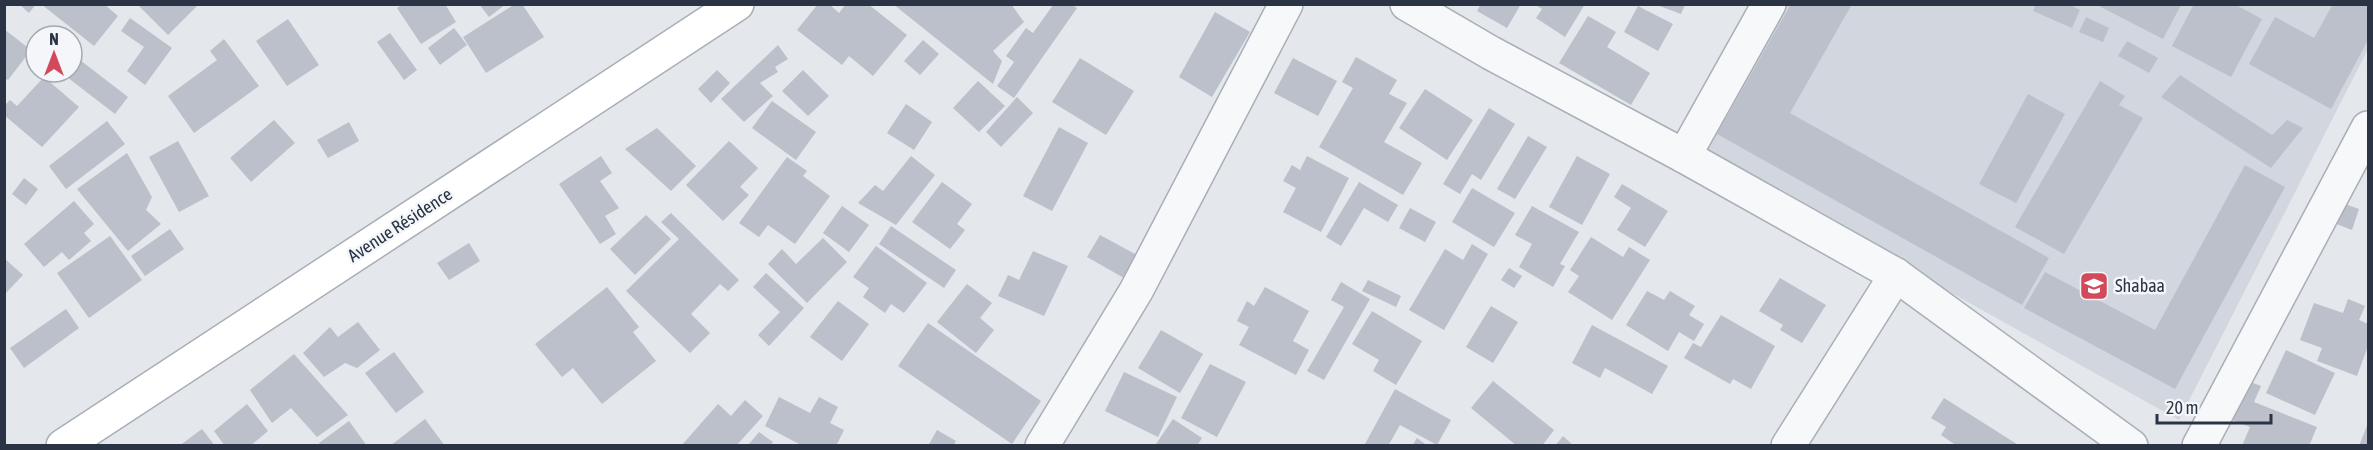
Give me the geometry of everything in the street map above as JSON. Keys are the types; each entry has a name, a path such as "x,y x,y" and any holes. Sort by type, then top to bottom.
{"main road":[{"name":"Avenue Résidence","path":"63,446 737,4"}],"street":[{"path":"1042,446 1136,291 1286,4"},
{"path":"1407,4 1491,53 1684,156 1896,275 2131,446"},
{"path":"1684,156 1769,4"},
{"path":"2199,446 2368,128"},
{"path":"1788,446 1896,275"}],"shaded area":[{"name":"Shabaa","path":"1781,5 2368,5 2368,49 2179,420 1701,153"}],"building":[{"path":"19,4 36,4 29,13"},
{"path":"41,4 104,4 118,16 94,46 84,38 84,24 66,24"},
{"path":"137,4 199,4 168,35"},
{"path":"403,4 445,4 456,22 421,44 397,8"},
{"path":"479,4 506,4 489,17"},
{"path":"515,4 522,4 544,37 486,73 463,37"},
{"path":"818,4 829,4 839,13 846,4 868,4 907,35 873,76 849,56 842,65 797,30"},
{"path":"893,4 1011,4 1024,22 993,51 1002,61 993,84"},
{"path":"1481,4 1521,4 1507,28 1477,11"},
{"path":"1534,4 1585,4 1565,37 1536,18 1542,9"},
{"path":"1791,4 1852,4 1790,113 2049,258 2022,305 1717,134"},
{"path":"2036,4 2068,4 2080,10 2072,28 2033,11"},
{"path":"2194,4 2234,4 2262,19 2231,77 2172,46"},
{"path":"2333,4 2368,4 2368,40 2331,109 2249,64 2275,17 2314,38"},
{"path":"1053,5 1072,5 1077,8 1014,98 997,86 1014,62 1006,56 1026,28 1033,33"},
{"path":"1657,5 1685,5 1681,14"},
{"path":"2097,5 2181,5 2163,39"},
{"path":"1638,6 1673,24 1658,51 1624,32"},
{"path":"1215,12 1250,32 1212,97 1179,77"},
{"path":"1588,16 1616,32 1607,47 1650,73 1631,105 1559,63"},
{"path":"2086,17 2109,28 2103,42 2079,32"},
{"path":"130,18 172,48 145,85 127,71 144,47 121,31"},
{"path":"288,19 319,65 287,86 256,41"},
{"path":"454,28 467,45 440,65 428,48"},
{"path":"4,29 24,45 24,59 8,80 4,78"},
{"path":"390,33 417,70 404,80 377,42"},
{"path":"224,39 259,86 194,133 168,96 217,60 210,51"},
{"path":"923,40 939,54 920,75 904,61"},
{"path":"2127,41 2158,58 2149,73 2118,56"},
{"path":"778,45 788,59 775,67 778,72 760,83 773,96 744,122 721,99"},
{"path":"1356,57 1397,80 1389,94 1407,103 1384,142 1422,163 1403,195 1319,147 1353,88 1342,82"},
{"path":"1080,58 1134,91 1106,135 1052,102"},
{"path":"1293,58 1337,81 1318,116 1274,93"},
{"path":"84,63 128,97 115,114 76,84 84,84"},
{"path":"717,70 730,83 711,103 698,89"},
{"path":"803,70 829,96 808,116 782,91"},
{"path":"2180,75 2272,135 2287,120 2303,128 2271,168 2161,97"},
{"path":"978,81 1005,106 979,132 953,108"},
{"path":"2100,81 2125,96 2119,105 2143,118 2064,254 2015,227"},
{"path":"37,84 52,84 79,107 42,147 4,115 4,106 10,100 17,106"},
{"path":"1425,89 1473,120 1447,160 1399,128"},
{"path":"2028,94 2065,114 2016,203 1979,184"},
{"path":"1017,97 1033,113 1001,147 986,132"},
{"path":"772,101 816,132 796,160 752,128"},
{"path":"906,104 932,122 914,150 887,133"},
{"path":"1489,108 1515,124 1481,180 1472,174 1460,194 1443,184"},
{"path":"274,120 295,143 251,182 230,158"},
{"path":"107,121 125,144 66,189 49,166"},
{"path":"349,122 359,141 328,158 317,140"},
{"path":"1059,127 1088,143 1052,211 1023,196"},
{"path":"657,128 696,166 671,191 625,149"},
{"path":"1528,136 1547,147 1515,199 1497,189"},
{"path":"178,141 209,196 179,212 149,157"},
{"path":"729,141 758,168 740,187 749,195 723,221 686,185"},
{"path":"127,153 152,197 146,210 161,224 128,251 77,189"},
{"path":"601,156 612,173 600,181 619,208 605,216 616,234 600,244 559,184"},
{"path":"911,156 935,175 896,225 858,203 875,185 883,191"},
{"path":"1307,156 1349,178 1321,232 1283,212 1296,188 1283,181 1292,165 1300,170"},
{"path":"1577,156 1610,174 1582,225 1549,207"},
{"path":"787,157 807,171 803,176 830,196 795,244 768,225 759,237 739,223"},
{"path":"2245,165 2285,187 2175,389 2024,308 2045,272 2155,330"},
{"path":"24,178 38,189 26,205 12,194"},
{"path":"942,182 972,204 957,224 965,230 950,249 912,222"},
{"path":"1359,182 1398,205 1388,222 1364,208 1341,246 1326,237"},
{"path":"1622,184 1668,211 1645,247 1617,230 1631,208 1614,197"},
{"path":"1472,188 1515,213 1494,247 1452,222"},
{"path":"74,201 94,224 84,233 91,241 69,260 62,252 44,267 24,244"},
{"path":"2342,203 2359,209 2352,230 2334,223"},
{"path":"842,206 869,225 849,252 823,233"},
{"path":"1532,206 1579,232 1560,264 1565,266 1553,287 1519,267 1532,244 1515,235"},
{"path":"1410,208 1436,222 1425,242 1399,228"},
{"path":"671,213 739,280 728,291 720,284 691,314 710,333 690,353 626,291 679,239 661,222"},
{"path":"646,215 671,239 635,275 610,249"},
{"path":"891,226 956,270 944,288 879,244"},
{"path":"170,229 184,249 145,276 131,256"},
{"path":"1100,235 1137,255 1124,278 1087,257"},
{"path":"110,236 142,280 89,318 57,273"},
{"path":"1591,237 1623,257 1629,247 1650,260 1612,320 1568,292 1579,276 1570,270"},
{"path":"823,238 847,262 807,303 768,264 782,249 796,264"},
{"path":"469,243 480,261 449,280 437,263"},
{"path":"1472,244 1488,254 1444,330 1409,310 1445,249 1463,260"},
{"path":"876,246 927,283 904,313 891,304 885,313 863,297 869,288 853,277"},
{"path":"1033,251 1068,266 1044,316 998,296 1008,275 1019,280"},
{"path":"4,258 23,275 4,295"},
{"path":"1509,268 1522,276 1514,288 1501,280"},
{"path":"766,273 804,308 769,346 758,335 780,312 753,287"},
{"path":"1780,278 1826,305 1802,343 1780,330 1783,325 1759,311"},
{"path":"1368,280 1401,296 1396,307 1362,291"},
{"path":"1341,282 1370,299 1324,380 1307,371 1344,307 1331,300"},
{"path":"967,284 992,303 980,318 994,330 976,353 937,322"},
{"path":"607,287 639,327 633,332 656,361 602,404 573,368 562,377 535,344"},
{"path":"1265,287 1309,311 1293,341 1309,350 1296,375 1239,345 1249,327 1237,321 1247,301 1254,306"},
{"path":"1647,291 1664,300 1670,291 1695,306 1689,315 1704,324 1694,341 1679,332 1668,351 1626,325"},
{"path":"2348,299 2365,306 2359,320 2368,324 2368,346 2357,376 2317,361 2322,348 2300,340 2314,303 2343,313"},
{"path":"838,301 869,324 842,361 810,337"},
{"path":"1491,306 1518,322 1493,363 1466,347"},
{"path":"66,309 79,328 24,368 10,348"},
{"path":"1372,311 1422,341 1396,385 1373,371 1379,360 1352,344"},
{"path":"1721,315 1775,346 1751,389 1733,379 1730,384 1684,358 1693,343 1701,347"},
{"path":"358,322 380,350 357,368 345,363 324,377 303,353 330,327 338,337"},
{"path":"928,323 1041,401 1012,444 898,366"},
{"path":"1592,325 1668,366 1652,394 1605,368 1600,378 1572,363"},
{"path":"1161,330 1203,354 1180,393 1138,368"},
{"path":"2286,350 2335,373 2315,415 2266,393"},
{"path":"394,352 424,392 396,413 365,373"},
{"path":"294,354 348,415 317,437 291,408 272,423 250,390"},
{"path":"1210,364 1246,382 1217,437 1181,418"},
{"path":"1124,372 1177,397 1158,437 1105,411"},
{"path":"2243,379 2261,386 2254,402 2317,427 2309,446 2242,446 2250,427 2227,418"},
{"path":"1493,381 1554,430 1542,446 1517,446 1471,408"},
{"path":"1395,389 1451,420 1437,445 1400,425 1388,446 1365,444"},
{"path":"779,397 810,413 819,397 838,407 830,423 844,430 836,446 803,446 765,426"},
{"path":"1944,398 2020,446 1957,446 1941,435 1946,427 1931,418"},
{"path":"745,400 763,416 736,446 681,446 718,404 731,416"},
{"path":"247,404 268,431 250,446 225,446 214,431"},
{"path":"425,419 445,446 390,446"},
{"path":"1173,419 1202,438 1197,446 1156,444"},
{"path":"349,421 367,446 321,446 319,443"},
{"path":"2368,423 2368,446 2359,446"},
{"path":"202,429 215,446 179,446"},
{"path":"937,430 956,441 953,446 928,446"},
{"path":"759,432 773,442 770,446 749,444"},
{"path":"1563,436 1574,446 1555,446"},
{"path":"1417,438 1428,446 1412,446"}],"place":[{"name":"Shabaa","path":"2094,286"}]}
